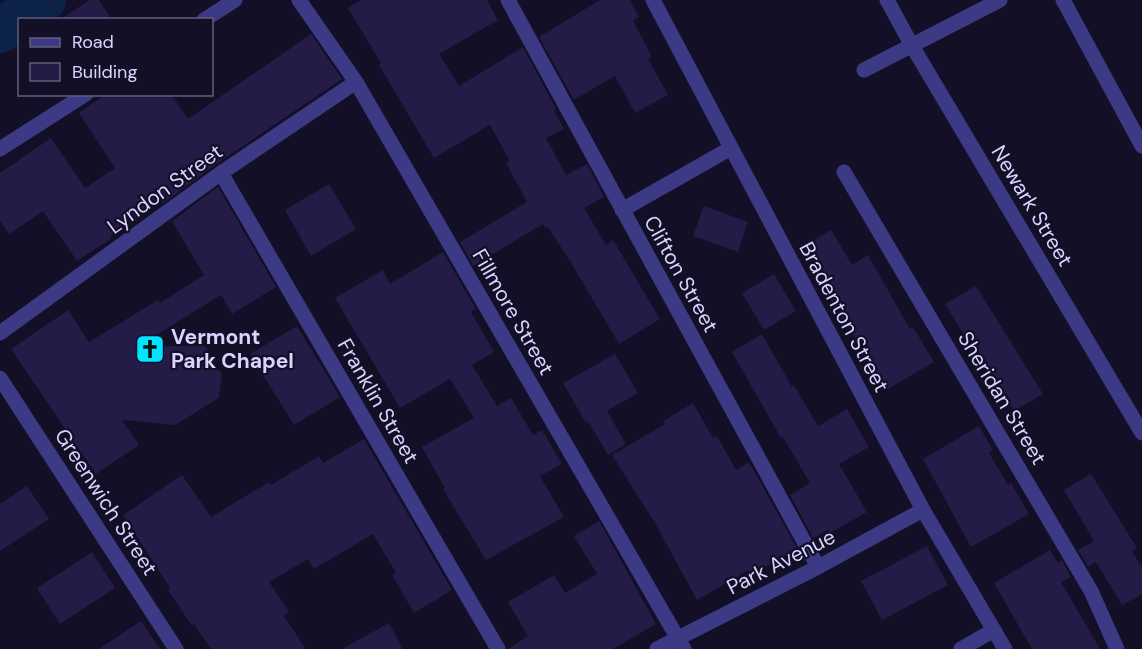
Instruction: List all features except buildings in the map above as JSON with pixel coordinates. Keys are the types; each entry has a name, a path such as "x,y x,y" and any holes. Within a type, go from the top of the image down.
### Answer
{"street":[{"path":"207,18 235,0"},
{"name":"Fillmore Street","path":"299,0 356,82 681,643"},
{"name":"Clifton Street","path":"508,0 818,567"},
{"name":"Bradenton Street","path":"653,0 923,510 1005,649"},
{"name":"Newark Street","path":"887,0 1142,433"},
{"path":"864,70 1000,0"},
{"path":"1063,0 1142,146"},
{"name":"Lyndon Street","path":"0,333 221,173 356,82"},
{"path":"0,149 83,96"},
{"path":"622,210 731,148"},
{"name":"Sheridan Street","path":"844,172 1091,591 1117,649"},
{"name":"Franklin Street","path":"221,173 498,649"},
{"name":"Greenwich Street","path":"0,378 176,649"},
{"name":"Park Avenue","path":"657,649 681,643 923,510"},
{"path":"961,649 994,630"}],"waterway":[{"path":"18,18 44,0"},
{"path":"0,31 18,18"}],"place":[{"name":"Vermont Park Chapel","path":"150,349"}]}
